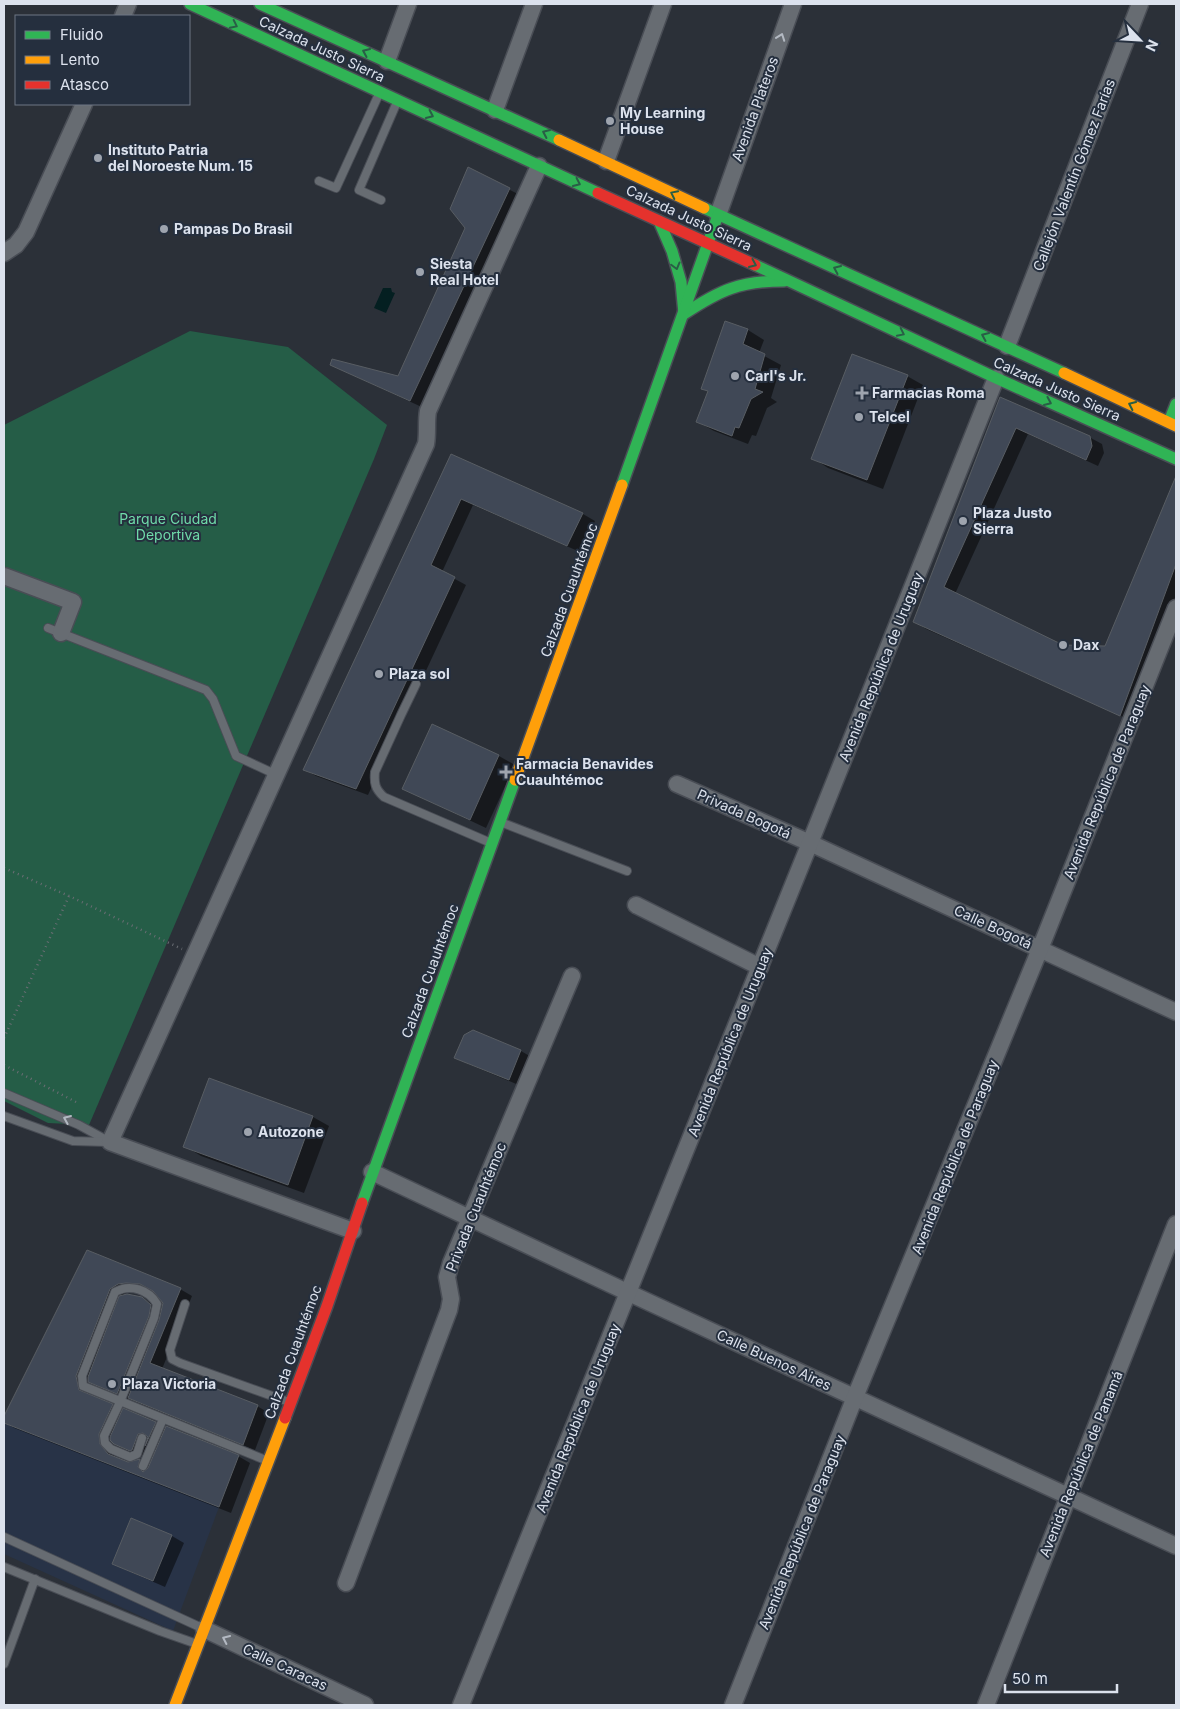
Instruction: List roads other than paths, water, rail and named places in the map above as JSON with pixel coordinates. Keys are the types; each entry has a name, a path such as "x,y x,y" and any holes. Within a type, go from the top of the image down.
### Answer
{"main road":[{"name":"Calzada Justo Sierra","path":"190,4 539,166 998,375 1176,459"},
{"name":"Calzada Justo Sierra","path":"268,6 1173,424"},
{"name":"Calzada Cuauhtémoc","path":"174,1705 291,1403 353,1231 372,1172 493,843 718,215"},
{"path":"659,221 672,251 681,282 684,314 710,296 741,284 762,280 791,281"},
{"path":"1078,393 1092,387"},
{"path":"1173,424 1176,404"}],"street":[{"path":"387,61 408,4"},
{"path":"495,110 534,4"},
{"path":"606,161 663,4"},
{"name":"Avenida Plateros","path":"718,215 793,4"},
{"name":"Callejón Valentín Gómez Farías","path":"1007,346 1140,4"},
{"path":"257,36 268,6"},
{"path":"4,253 16,245 26,232 84,105"},
{"path":"353,1231 110,1142 426,444 428,411 539,166"},
{"name":"Avenida República de Uruguay","path":"461,1705 629,1293 998,375"},
{"path":"4,576 73,602 55,631"},
{"name":"Avenida República de Paraguay","path":"733,1705 855,1397 1040,949 1176,608"},
{"name":"Privada Bogotá","path":"677,784 810,843"},
{"name":"Calle Bogotá","path":"810,843 1176,1012"},
{"path":"636,905 760,966"},
{"name":"Privada Cuauhtémoc","path":"346,1583 449,1310 451,1299 447,1277 451,1262 572,976"},
{"name":"Calle Buenos Aires","path":"372,1172 1176,1546"},
{"name":"Avenida República de Panamá","path":"986,1705 1176,1224"},
{"name":"Calle Caracas","path":"204,1629 365,1705"}],"lane":[{"path":"319,181 336,188 380,92"},
{"path":"381,200 359,190 398,100"},
{"path":"55,631 206,690 213,699 236,756 277,775"},
{"path":"416,684 375,772 374,782 378,791 384,797 493,843"},
{"path":"500,822 627,871"},
{"path":"4,1093 79,1125 110,1142"},
{"path":"4,1116 73,1141 110,1142"},
{"path":"142,1438 136,1454 130,1457 111,1449 105,1443 104,1436 120,1402 154,1318 157,1304 152,1296 131,1287 124,1287 115,1292 82,1376 83,1386 120,1402 268,1461"},
{"path":"185,1304 170,1350 172,1359 291,1403"},
{"path":"143,1466 163,1419"},
{"path":"4,1538 204,1629"},
{"path":"4,1567 160,1631 198,1644"},
{"path":"4,1664 35,1579"}],"place":[{"name":"My Learning House","path":"610,121"},
{"name":"Instituto Patria del Noroeste Num. 15","path":"98,158"},
{"name":"Pampas Do Brasil","path":"164,229"},
{"name":"Siesta Real Hotel","path":"420,272"},
{"name":"Carl's Jr.","path":"735,376"},
{"name":"Farmacias Roma","path":"862,393"},
{"name":"Telcel","path":"859,417"},
{"name":"Plaza Justo Sierra","path":"963,521"},
{"name":"Dax","path":"1063,645"},
{"name":"Plaza sol","path":"379,674"},
{"name":"Farmacia Benavides Cuauhtémoc","path":"506,772"},
{"name":"Autozone","path":"248,1132"},
{"name":"Plaza Victoria","path":"112,1384"}],"park label":[{"name":"Parque Ciudad Deportiva","path":"168,528"}]}
